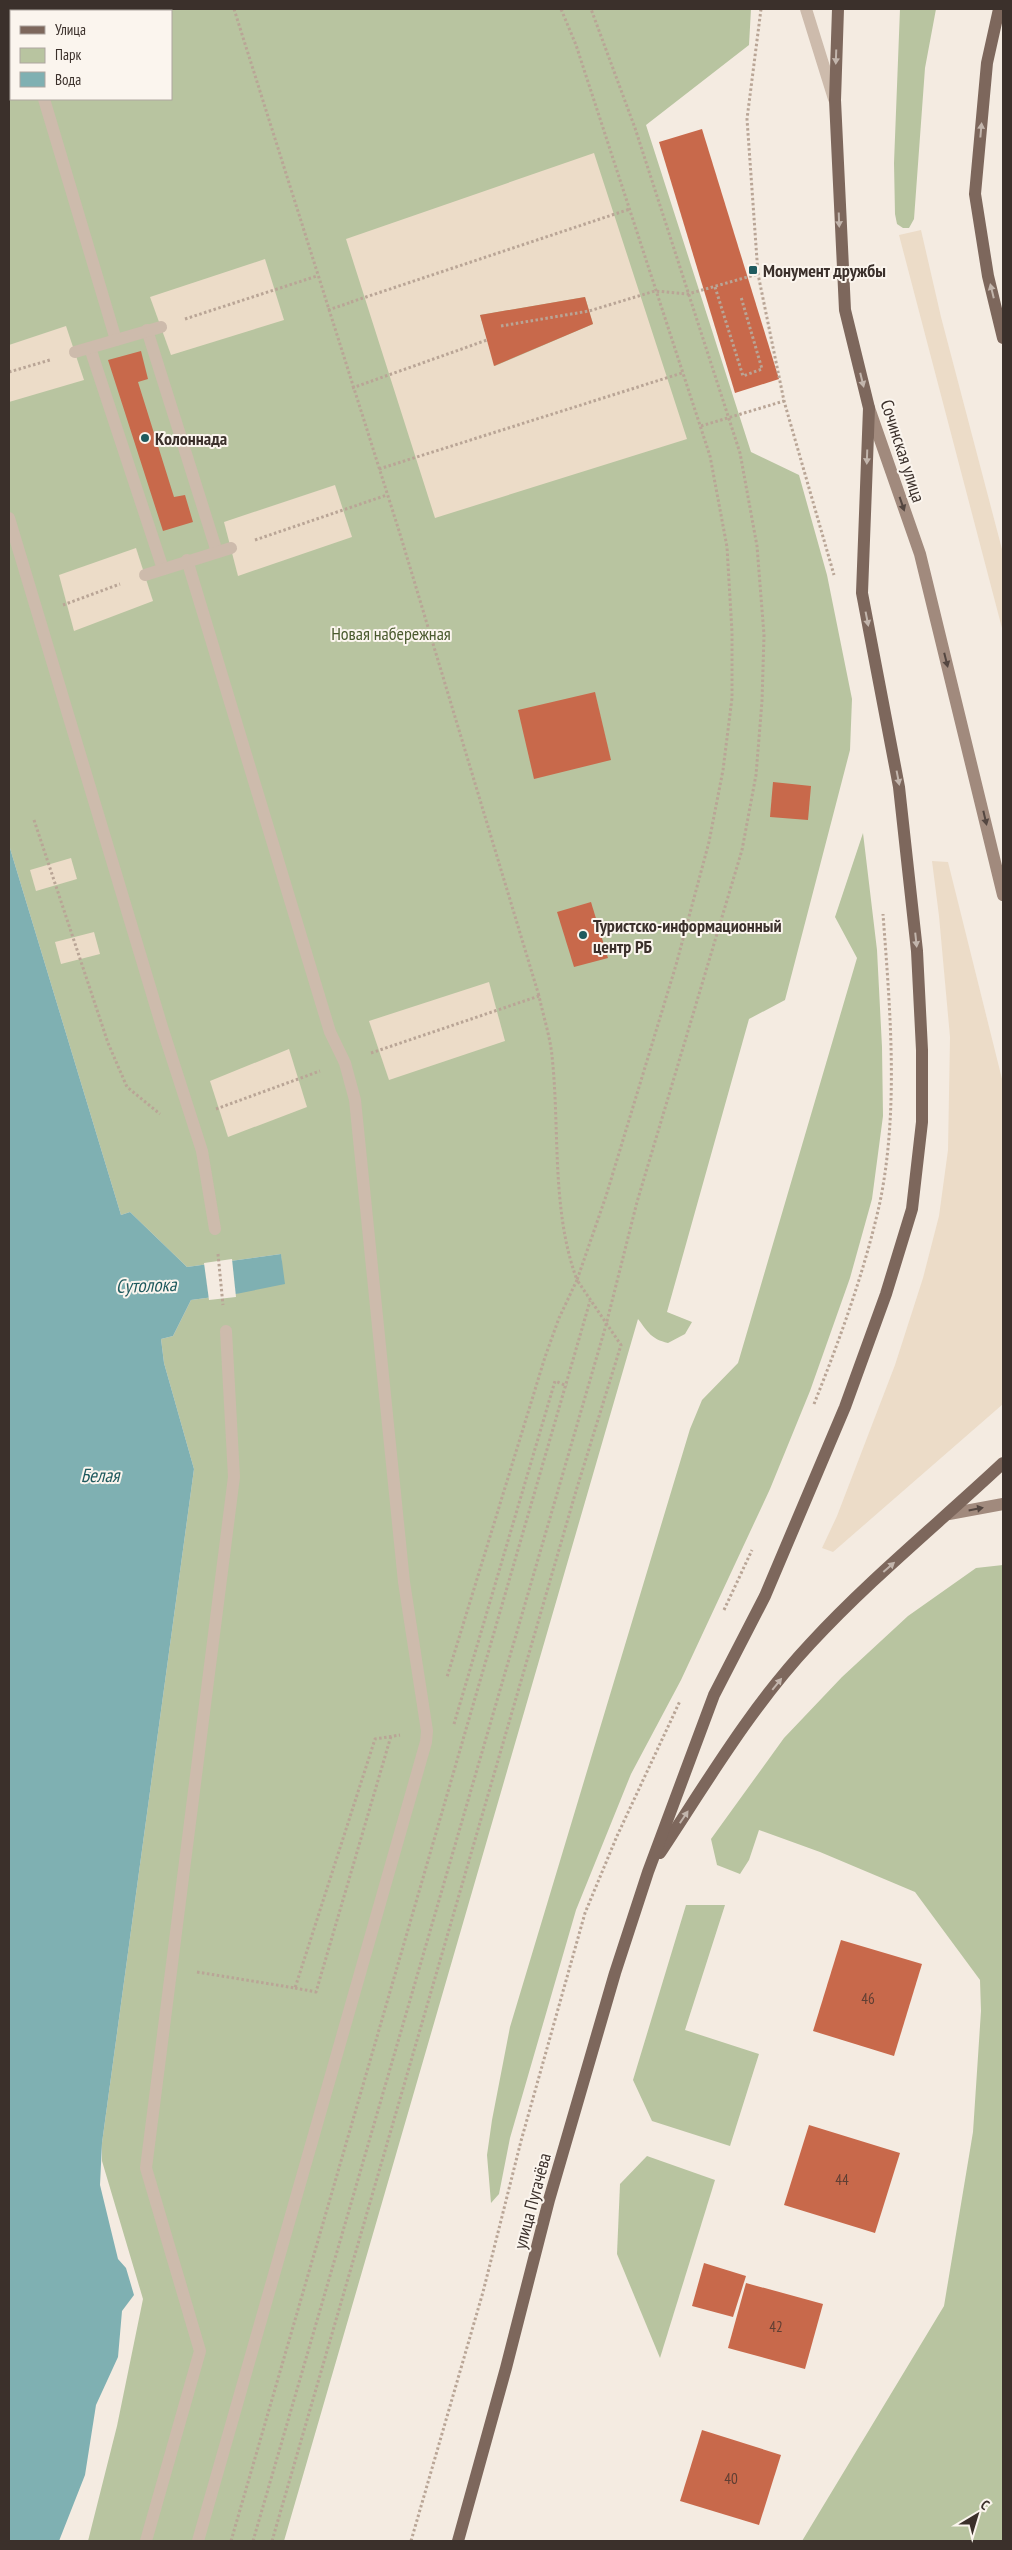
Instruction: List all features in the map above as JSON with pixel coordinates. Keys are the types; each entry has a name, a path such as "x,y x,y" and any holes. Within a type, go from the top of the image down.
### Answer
{"main road":[{"name":"Сочинская улица","path":"838,9 835,100 845,310 869,408 920,554 1003,895"},
{"path":"999,9 987,62 975,194 988,276 1003,338"},
{"path":"648,1872 714,1695 765,1596 845,1406 886,1294 912,1209 922,1122 922,1040 917,951 899,787 862,593 869,408"},
{"path":"648,1872 752,1716 809,1645 875,1579 949,1514 1003,1463"},
{"path":"949,1514 1003,1504"},
{"name":"улица Пугачёва","path":"458,2541 506,2368 549,2200 615,1973 648,1872"}],"street":[{"path":"806,9 835,100"},
{"path":"44,100 116,340"},
{"path":"75,352 161,327"},
{"path":"147,330 217,552"},
{"path":"90,348 163,569"},
{"path":"9,518 202,1151 215,1229"},
{"path":"145,575 187,560 230,548"},
{"path":"187,560 330,1032 345,1063 354,1100 404,1582 427,1731 421,1761 198,2541"},
{"path":"146,2541 200,2351 146,2168 234,1477 226,1331"}],"path":[{"path":"234,9 352,388 380,469 539,996 552,1054 561,1199 568,1255 577,1280 621,1345 576,1491 272,2541"},
{"path":"453,1660 545,1357 559,1318 577,1280 606,1196 676,965 709,842 723,770 732,698 732,632 727,547 710,456 576,46 561,9"},
{"path":"254,2541 606,1325 637,1202 742,850 756,775 762,701 764,635 757,546 740,453 635,128 591,9"},
{"path":"761,9 747,119 758,274 784,400 834,576"},
{"path":"352,302 630,209"},
{"path":"501,326 589,311 655,291 688,294 758,274"},
{"path":"161,327 317,276"},
{"path":"715,287 743,376 762,369 740,297"},
{"path":"328,310 364,298"},
{"path":"352,388 487,340"},
{"path":"9,372 75,352"},
{"path":"380,469 682,373"},
{"path":"701,426 784,400"},
{"path":"230,548 387,495"},
{"path":"66,604 145,575"},
{"path":"34,820 108,1043 127,1087 165,1118 191,1119 298,1077"},
{"path":"811,1412 858,1281 880,1201 890,1117 891,1046 883,911"},
{"path":"379,1050 539,996"},
{"path":"215,1229 226,1331"},
{"path":"231,2541 567,1386 590,1300"},
{"path":"427,1731 452,1729 555,1381 567,1386"},
{"path":"723,1612 755,1543"},
{"path":"411,2541 483,2292 521,2140 585,1913 616,1836 685,1692"},
{"path":"171,1968 316,1992 391,1736"},
{"path":"295,1988 375,1739"}],"green space":[{"name":"Новая набережная","path":"9,9 751,9 749,45 646,125 751,452 799,475 827,575 852,699 850,750 785,1000 749,1019 667,1312 692,1322 685,1334 668,1343 654,1337 638,1319 284,2541 88,2541 117,2426 143,2299 102,2161 102,2143 194,1469 164,1363 161,1339 173,1336 191,1300 236,1294 282,1269 281,1254 187,1267 130,1212 121,1215 9,845"},
{"path":"900,9 936,9 925,68 914,219 909,228 903,228 897,224 895,214 894,163"},
{"path":"863,833 877,950 882,1047 883,1116 872,1199 850,1278 810,1391 770,1489 681,1680 631,1774 576,1910 510,2138 499,2194 491,2203 487,2155 510,2027 690,1429 702,1400 738,1363 857,958 835,917"},
{"path":"1003,1565 1003,2541 802,2541 944,2306 973,2132 981,2011 980,1980 915,1892 820,1852 759,1830 749,1860 740,1874 717,1865 711,1839 784,1738 842,1677 908,1616 976,1568"},
{"path":"686,1905 725,1905 685,2030 759,2054 730,2146 652,2121 633,2080"},
{"path":"647,2156 715,2180 660,2358 617,2254 620,2184"}],"shaded area":[{"path":"594,153 687,439 435,518 346,239","holes":["585,297 593,324 495,366 480,315"]},
{"path":"921,230 941,317 1003,553 1003,632 899,235"},
{"path":"265,259 284,320 171,355 150,297"},
{"path":"66,326 84,380 9,402 9,345"},
{"path":"335,485 352,537 238,576 224,522"},
{"path":"136,548 153,601 74,631 59,575"},
{"path":"71,858 77,879 36,891 30,870"},
{"path":"932,861 948,862 1003,1083 1003,1404 833,1552 822,1548 837,1516 895,1365 923,1278 939,1216 948,1150 950,1037"},
{"path":"94,932 100,954 61,964 55,942"},
{"path":"489,982 505,1041 389,1080 369,1021"},
{"path":"289,1049 307,1107 228,1137 210,1081"}],"water":[{"name":"Белая","path":"9,845 121,1215 130,1212 187,1267 281,1254 285,1284 236,1294 191,1300 173,1336 161,1339 164,1363 194,1469 102,2143 100,2185 118,2259 126,2268 134,2295 122,2311 118,2357 96,2405 85,2475 59,2541 9,2541"}],"pier":[{"path":"232,1259 236,1297 209,1300 204,1263"}],"building":[{"path":"702,129 779,379 735,393 659,142"},
{"path":"585,297 593,324 494,366 480,315"},
{"name":"Колоннада","path":"141,351 148,379 138,382 174,497 185,495 193,522 163,531 108,360"},
{"path":"595,692 611,760 534,779 518,710"},
{"path":"773,782 811,786 808,820 770,817"},
{"name":"Туристско-информационный центр РБ","path":"591,902 608,958 574,967 557,912"},
{"path":"841,1940 922,1964 894,2056 813,2031"},
{"path":"809,2125 900,2153 875,2233 784,2205"},
{"path":"704,2263 746,2276 733,2317 692,2306"},
{"path":"746,2283 823,2304 805,2369 728,2348"},
{"path":"702,2430 781,2455 759,2525 680,2501"}],"place":[{"name":"Монумент дружбы","path":"753,270"},
{"name":"Колоннада","path":"145,438"},
{"name":"Туристско-информационный центр РБ","path":"583,935"}],"water label":[{"name":"Сутолока","path":"146,1285"}]}
